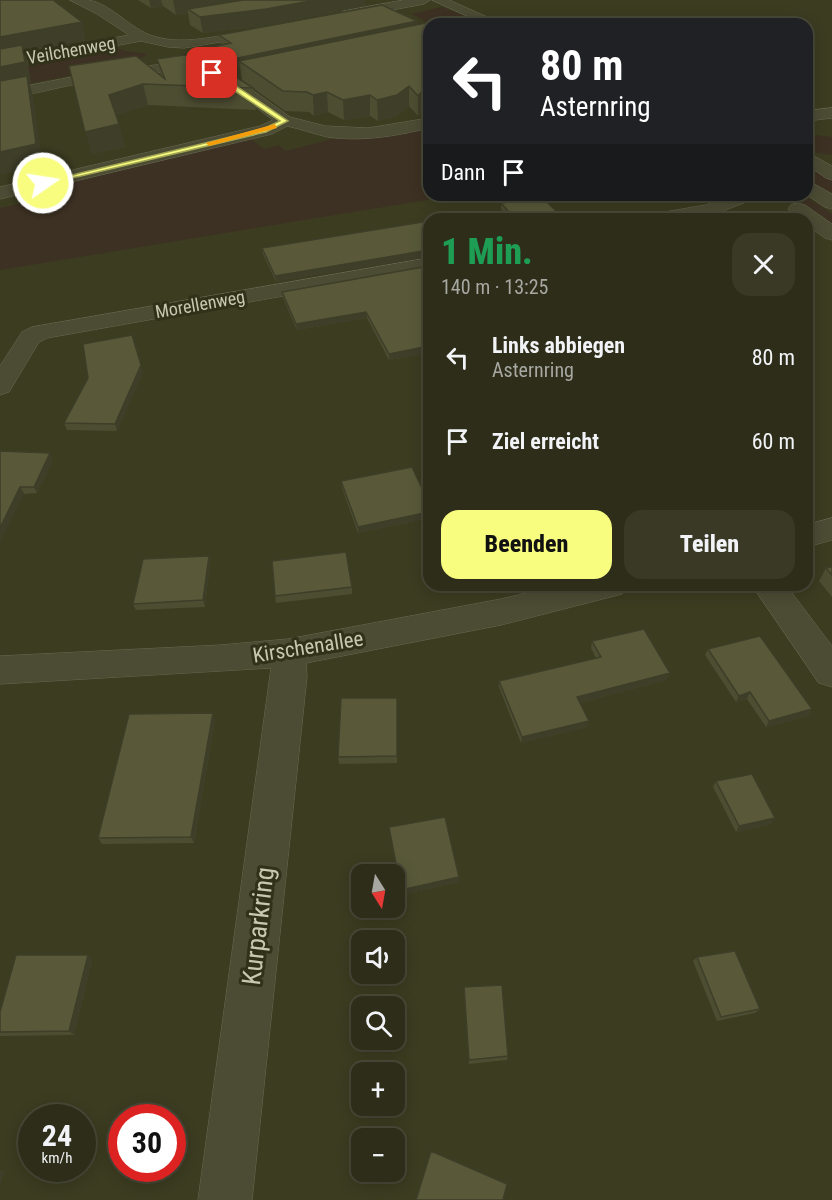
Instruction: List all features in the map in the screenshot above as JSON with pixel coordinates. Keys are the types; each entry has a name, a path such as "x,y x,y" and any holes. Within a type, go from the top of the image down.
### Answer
{"street":[{"path":"76,0 98,7 142,37 169,42 201,42 280,27"},
{"path":"334,17 424,0"},
{"path":"438,0 482,18"},
{"path":"373,10 397,20"},
{"path":"129,29 152,25"},
{"name":"Veilchenweg","path":"0,63 142,37"},
{"path":"144,69 143,66 169,42"},
{"path":"0,96 144,69 190,70 212,73 285,121 332,132 364,134 423,124"},
{"path":"221,78 243,73"},
{"path":"813,115 832,113"},
{"path":"0,193 266,130 285,121"},
{"path":"813,161 832,174"},
{"path":"813,190 832,204"},
{"path":"691,213 710,210 732,201"},
{"path":"803,213 798,209 832,204"},
{"path":"813,220 832,234"},
{"name":"Morellenweg","path":"0,387 30,337 40,332 423,265"},
{"path":"813,535 832,530"},
{"name":"Kirschenallee","path":"0,670 221,659 288,653 501,612 587,591"},
{"path":"772,591 832,673"},
{"name":"Kurparkring","path":"225,1200 289,676 288,653"}],"shaded area":[{"path":"442,7 469,18 423,18 423,20 411,14"},
{"path":"112,46 125,51 147,54 126,70 84,73 0,89 0,71 66,59 62,55"},
{"path":"423,130 423,201 0,270 0,208 61,194 52,182 247,136 264,149 279,145 286,151 336,138 405,134"},
{"path":"813,135 832,137 832,155 813,152"},
{"path":"813,166 832,178 832,197 813,184"},
{"path":"797,201 813,201 832,214 832,227"}],"building":[{"path":"0,0 53,0 82,22 0,37"},
{"path":"243,0 316,0 200,17 188,9"},
{"path":"382,5 417,21 223,61 214,58 231,55 216,46 231,43 219,35"},
{"path":"423,23 423,90 418,96 409,86 397,95 377,100 370,95 343,100 327,92 313,95 307,92 283,91 239,61"},
{"path":"22,45 25,62 0,67 0,49"},
{"path":"184,55 213,62 253,88 143,84 109,95 119,124 85,132 69,66 136,56 165,79 157,59"},
{"path":"27,76 36,144 0,152 0,81"},
{"path":"546,201 558,213 510,213 501,203"},
{"path":"423,222 423,251 275,276 262,248"},
{"path":"423,267 423,347 389,354 366,312 296,324 282,292"},
{"path":"132,335 141,365 115,424 64,423 88,378 83,344"},
{"path":"0,451 50,453 34,487 20,487 0,528"},
{"path":"412,467 423,490 423,513 358,527 341,481"},
{"path":"346,552 352,587 275,596 272,561"},
{"path":"209,556 203,600 133,604 143,559"},
{"path":"832,567 832,575 826,568"},
{"path":"644,629 670,673 577,697 589,721 522,737 499,681 601,657 592,641"},
{"path":"760,636 812,709 769,721 750,692 739,696 708,649"},
{"path":"341,698 397,698 397,756 338,757"},
{"path":"213,713 191,837 98,838 129,714"},
{"path":"752,774 775,818 739,826 716,781"},
{"path":"445,817 459,877 405,889 405,864 396,864 389,827"},
{"path":"735,951 760,1009 721,1017 697,957"},
{"path":"16,955 88,955 69,1031 0,1032 0,1012"},
{"path":"502,985 508,1056 469,1060 464,987"},
{"path":"431,1151 507,1184 503,1200 416,1200"}],"slow traffic":[{"path":"209,143 275,126"}],"route":[{"path":"43,183 266,130 285,121 212,73"}]}
